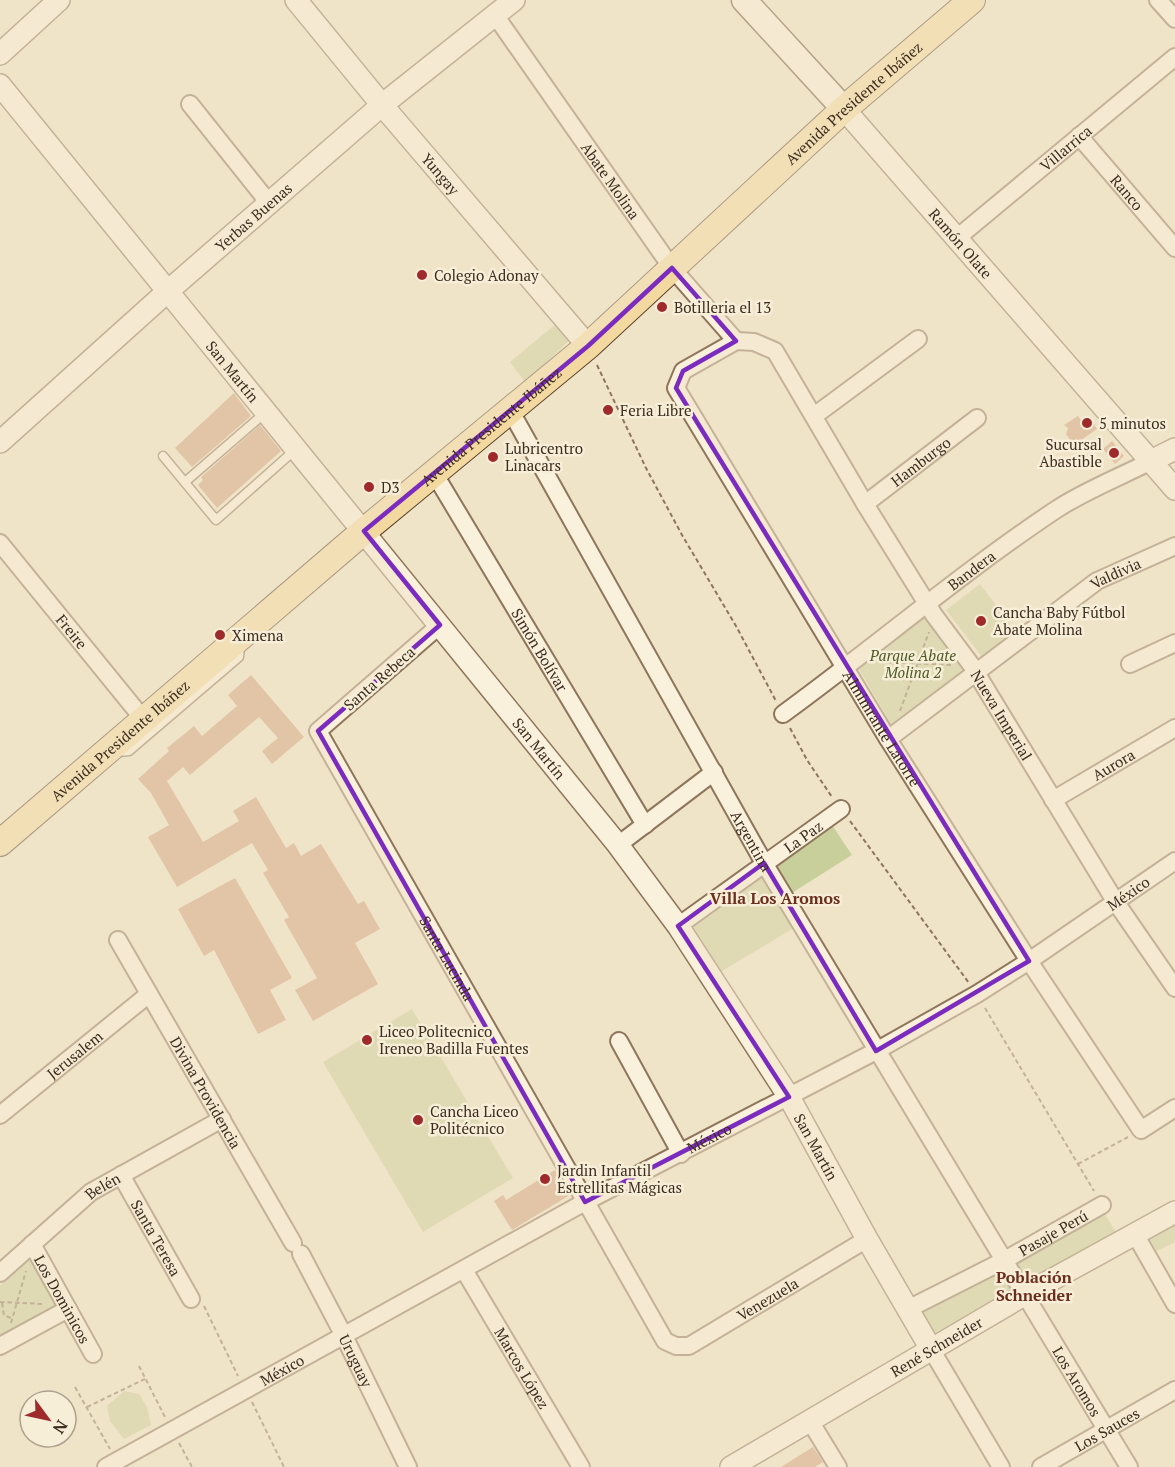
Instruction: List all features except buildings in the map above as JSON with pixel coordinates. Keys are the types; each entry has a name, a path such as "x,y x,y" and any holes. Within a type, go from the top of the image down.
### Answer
{"main road":[{"name":"Ramón Olate","path":"744,0 844,109"},
{"name":"Avenida Presidente Ibáñez","path":"0,843 364,531 588,346 844,109 964,2"}],"street":[{"path":"0,54 59,0"},
{"name":"Yungay","path":"297,0 382,105 588,346"},
{"name":"Yerbas Buenas","path":"0,442 168,291 382,105 514,0"},
{"path":"1158,0 1175,19"},
{"name":"Abate Molina","path":"495,15 672,268 736,341"},
{"name":"Villarrica","path":"957,238 1175,57"},
{"name":"San Martín","path":"0,85 618,845 678,926 789,1097 867,1239 1001,1467"},
{"path":"190,104 269,203"},
{"name":"Ramón Olate","path":"844,109 1175,489"},
{"name":"Ranco","path":"1079,136 1175,248"},
{"path":"814,416 918,339"},
{"name":"Nueva Imperial","path":"736,341 754,342 775,351 865,504 927,603 976,673 1115,902 1174,986"},
{"name":"Almimrante Latorre","path":"736,341 683,370 676,388 888,739 1029,961 1141,1130"},
{"name":"Argentina","path":"510,410 764,863 1024,1295"},
{"name":"Hamburgo","path":"865,504 977,418"},
{"name":"Bandera","path":"783,714 845,669 927,603 1059,508 1175,449"},
{"name":"Simón Bolívar","path":"434,473 645,825"},
{"name":"Freire","path":"0,543 144,720"},
{"name":"Valdivia","path":"888,739 1097,581 1175,546"},
{"name":"Santa Rebeca","path":"318,730 440,625"},
{"path":"1130,664 1175,643"},
{"name":"Aurora","path":"1053,800 1175,728"},
{"name":"Santa Lucinda","path":"318,730 666,1341"},
{"path":"618,845 714,772"},
{"name":"La Paz","path":"678,926 841,809"},
{"name":"México","path":"111,1464 585,1202 876,1051 977,994 1175,861"},
{"name":"Divina Providencia","path":"118,940 297,1249"},
{"name":"Jerusalem","path":"0,1115 149,994"},
{"path":"619,1041 681,1154"},
{"path":"1141,1130 1175,1108"},
{"name":"Belén","path":"0,1273 91,1192 222,1119"},
{"name":"Santa Teresa","path":"121,1175 191,1299"},
{"name":"Pasaje Perú","path":"908,1309 1003,1261 1102,1205"},
{"name":"René Schneider","path":"739,1465 1024,1295 1175,1212"},
{"path":"1135,1234 1175,1304"},
{"name":"Venezuela","path":"666,1341 676,1346 689,1346 867,1239"},
{"name":"Los Dominicos","path":"32,1244 93,1354"},
{"name":"Uruguay","path":"297,1249 344,1336 408,1467"},
{"name":"Marcos López","path":"464,1270 575,1465"},
{"name":"Los Aromos","path":"1024,1295 1108,1429 1129,1467"},
{"path":"5,1343 68,1309"},
{"name":"Los Sauces","path":"1041,1467 1175,1390"},
{"path":"810,1421 838,1467"}],"lane":[{"path":"185,482 267,412"},
{"path":"163,456 216,520 297,449"},
{"path":"105,753 129,750 239,657 242,636"}],"path":[{"path":"588,346 682,535 736,626 807,760 977,994 1102,1205"},
{"path":"897,720 931,626"},
{"path":"871,662 956,666"},
{"path":"1078,1164 1141,1130"},
{"path":"5,1343 32,1244"},
{"path":"12,1318 4,1315 1,1303 58,1305 68,1309"},
{"path":"87,1407 145,1379"},
{"path":"75,1387 87,1407 111,1464"}],"highlighted area":[{"path":"672,268 736,341 683,371 676,388 1029,961 876,1051 764,863 678,926 789,1097 585,1202 318,731 440,625 364,531 588,346"}],"green space":[{"path":"557,323 571,339 525,382 510,362"},
{"name":"Cancha Baby Fútbol Abate Molina","path":"980,584 1016,632 983,658 946,610"},
{"name":"Parque Abate Molina 2","path":"928,607 967,668 891,724 856,664"},
{"path":"832,825 852,855 779,901 794,928 719,973 685,925"},
{"name":"Cancha Liceo Politécnico","path":"412,1009 513,1178 423,1232 323,1062"},
{"path":"1104,1213 1118,1235 936,1339 918,1309"},
{"path":"1175,1223 1175,1242 1157,1251 1148,1236"},
{"path":"30,1257 59,1305 0,1339 0,1286"},
{"path":"124,1391 139,1394 147,1407 151,1425 124,1439 110,1421 107,1406"}],"place":[{"name":"Colegio Adonay","path":"422,275"},
{"name":"Botilleria el 13","path":"662,307"},
{"name":"Feria Libre","path":"608,410"},
{"name":"5 minutos","path":"1087,423"},
{"name":"Sucursal Abastible","path":"1114,453"},
{"name":"Lubricentro Linacars","path":"493,457"},
{"name":"D3","path":"369,487"},
{"name":"Cancha Baby Fútbol Abate Molina","path":"981,621"},
{"name":"Ximena","path":"220,635"},
{"name":"Liceo Politecnico Ireneo Badilla Fuentes","path":"367,1040"},
{"name":"Cancha Liceo Politécnico","path":"418,1120"},
{"name":"Jardin Infantil Estrellitas Mágicas","path":"545,1179"}],"district":[{"name":"Villa Los Aromos","path":"775,898"},
{"name":"Población Schneider","path":"1034,1286"}]}
